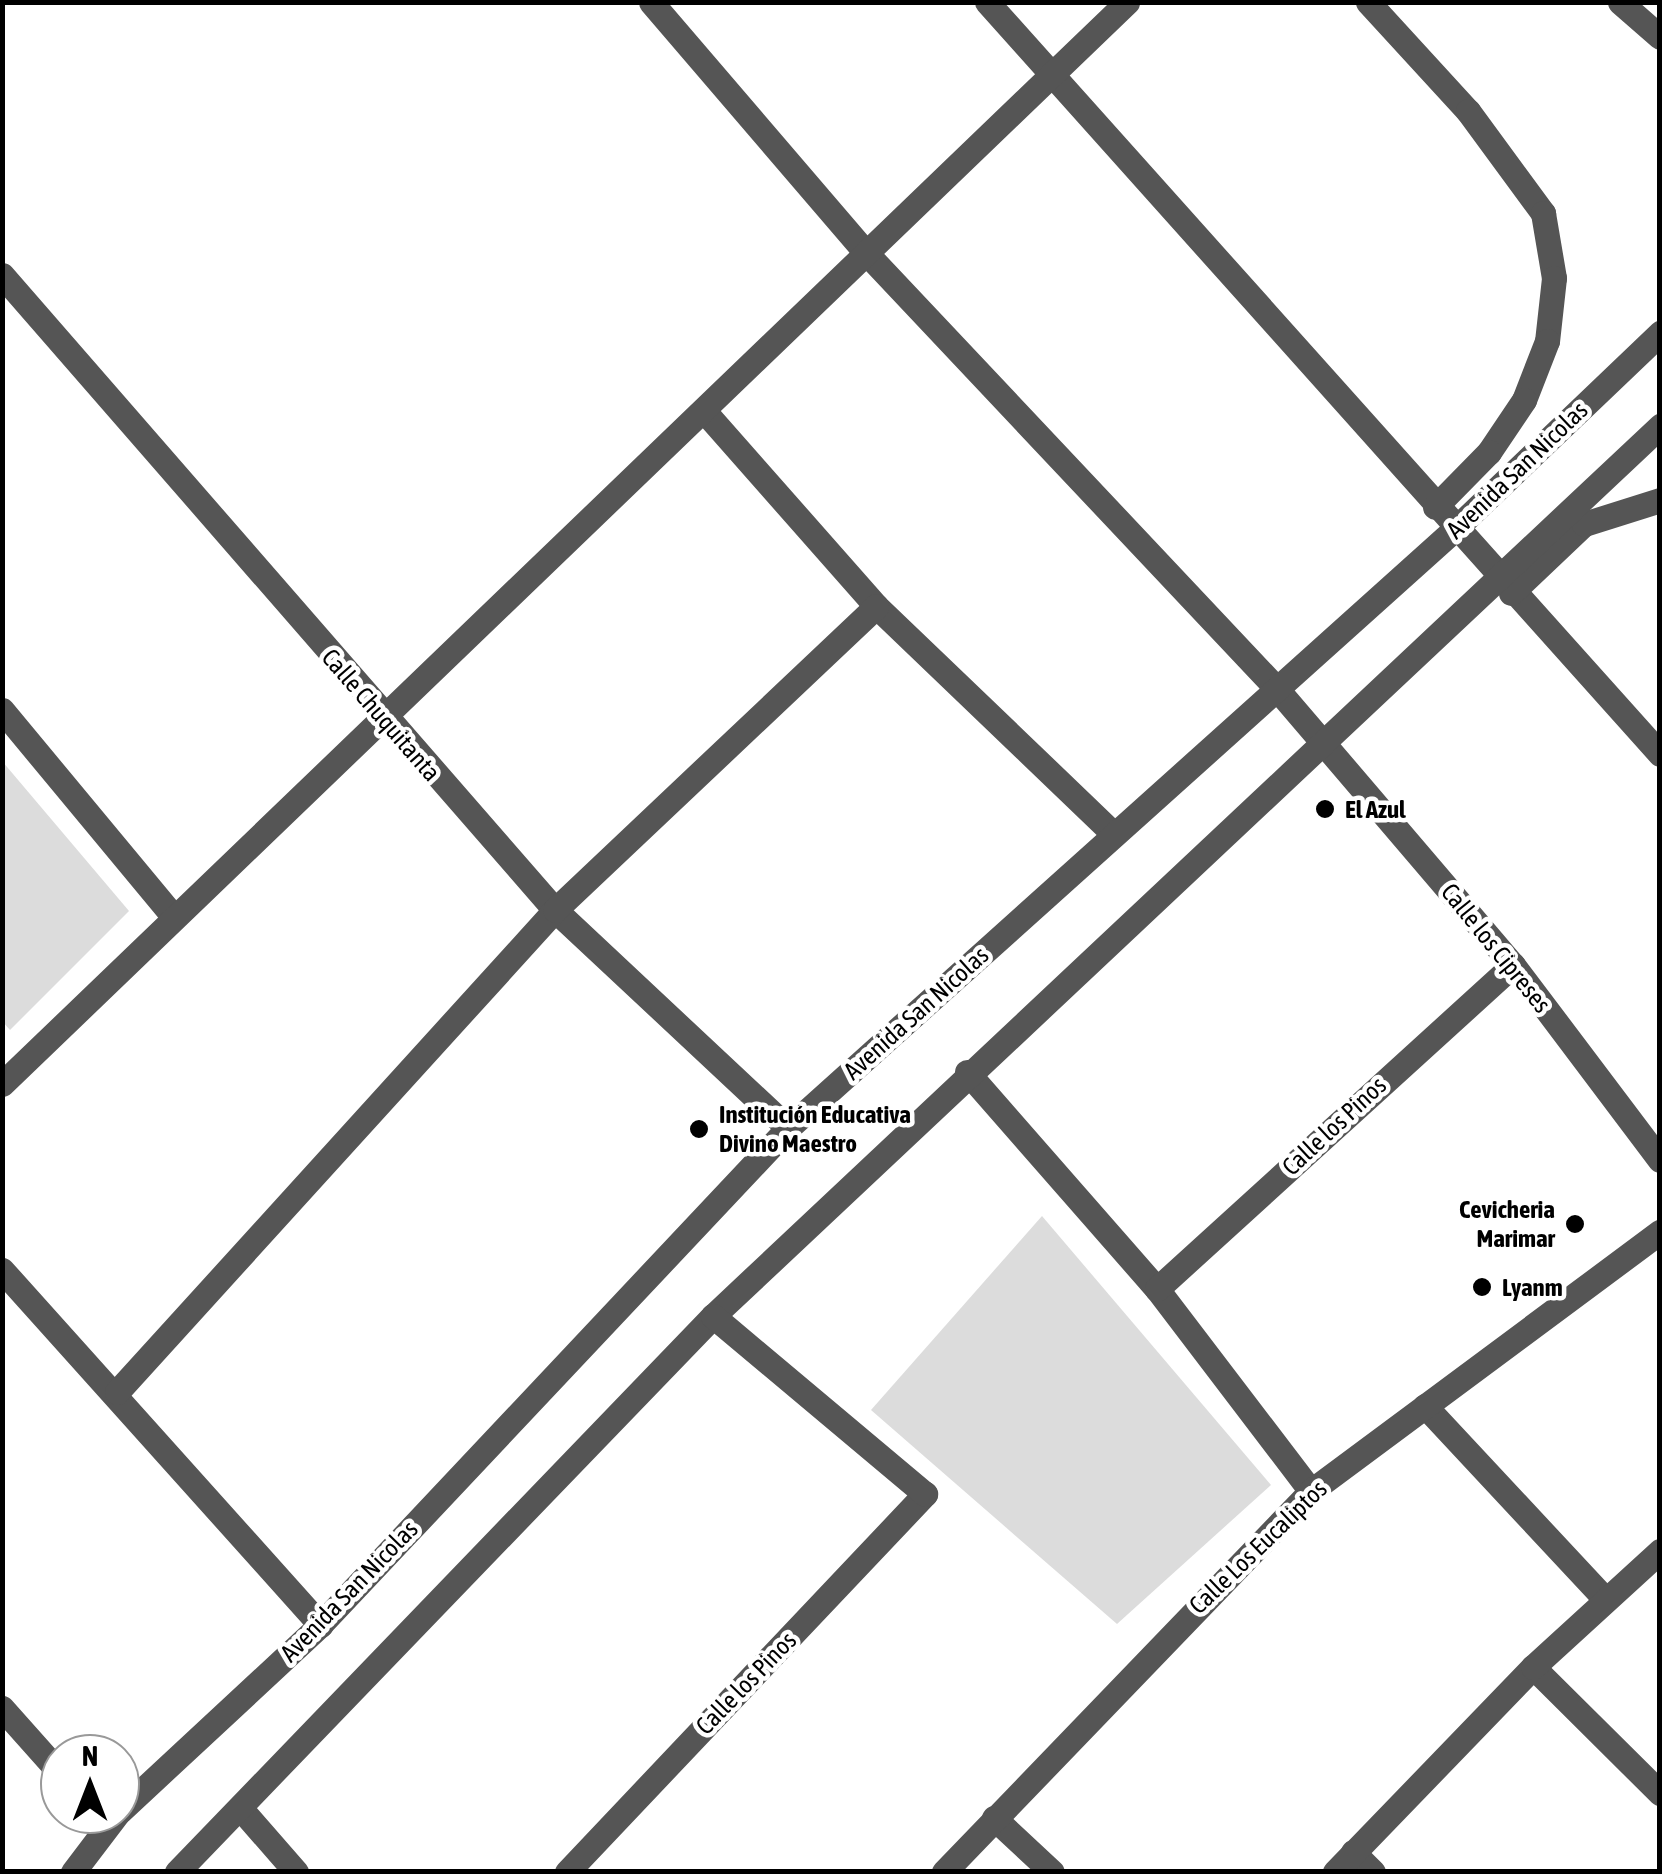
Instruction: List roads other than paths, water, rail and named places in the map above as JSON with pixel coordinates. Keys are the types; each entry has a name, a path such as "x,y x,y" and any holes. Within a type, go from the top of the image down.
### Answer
{"street":[{"name":"Calle los Cipreses","path":"651,2 869,256 1277,689 1513,966 1660,1160"},
{"path":"986,2 1054,74 1505,586 1660,754"},
{"path":"2,1084 869,256 1127,2"},
{"path":"1368,2 1468,111 1543,213 1554,278 1547,341 1524,400 1489,452 1436,508"},
{"path":"1620,2 1660,37"},
{"name":"Calle Chuquitanta","path":"2,274 11,301 555,910 788,1128"},
{"name":"Avenida San Nicolas","path":"140,1789 320,1625 788,1128 1455,530 1660,333"},
{"path":"705,412 876,606 1114,834"},
{"path":"1505,586 1660,426"},
{"path":"177,1872 712,1316 968,1072 1323,744 1505,586 1584,524 1660,500"},
{"path":"118,1392 555,910 876,606"},
{"path":"2,710 174,917"},
{"name":"Calle los Pinos","path":"1157,1288 1513,966"},
{"path":"968,1072 1157,1288 1311,1490"},
{"name":"Calle Los Eucaliptos","path":"944,1872 1311,1490 1660,1232"},
{"path":"2,1270 118,1392 320,1625"},
{"name":"Calle los Pinos","path":"567,1872 925,1494 712,1316"},
{"path":"1425,1406 1606,1600"},
{"path":"1335,1872 1533,1667 1660,1552"},
{"path":"1533,1667 1660,1793"},
{"path":"2,1708 40,1751"},
{"path":"240,1809 296,1872"},
{"path":"994,1818 1052,1872"},
{"name":"Avenida San Nicolas","path":"72,1872 98,1834"},
{"path":"1354,1852 1374,1872"}],"place":[{"name":"El Azul","path":"1325,809"},
{"name":"Institución Educativa Divino Maestro","path":"699,1129"},
{"name":"Cevicheria Marimar","path":"1575,1224"},
{"name":"Lyanm","path":"1482,1287"}]}
